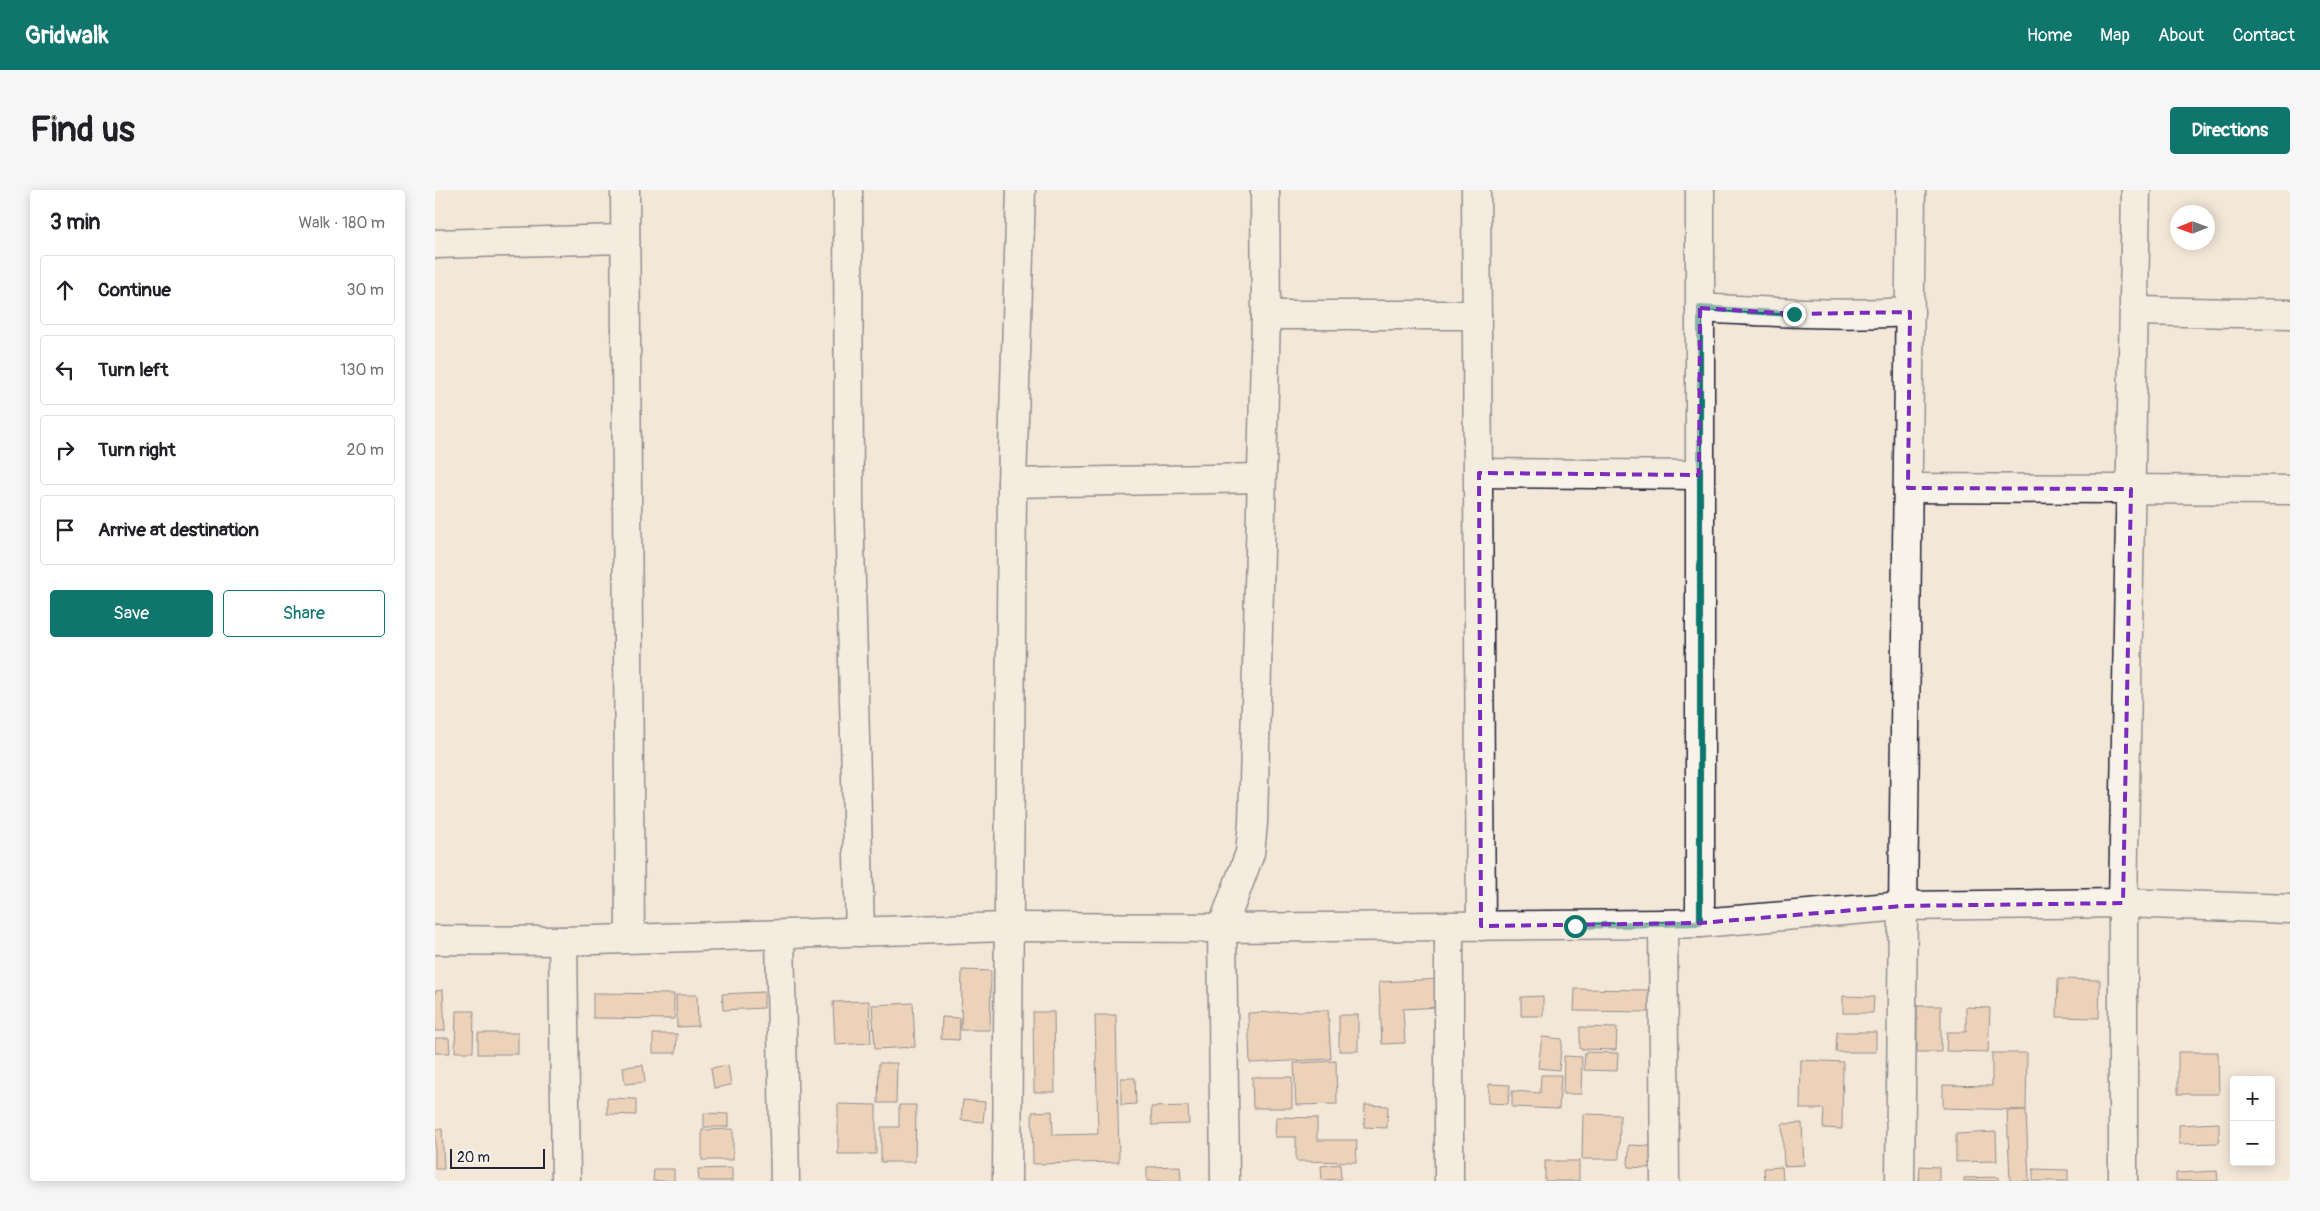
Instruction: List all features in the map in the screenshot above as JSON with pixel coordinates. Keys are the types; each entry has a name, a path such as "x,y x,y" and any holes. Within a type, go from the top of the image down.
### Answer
{"street":[{"path":"625,190 623,239 630,938"},
{"path":"848,190 849,505 860,932"},
{"path":"1007,1181 1007,927 1012,483 1021,190"},
{"path":"1225,1181 1222,928 1250,853 1253,823 1265,315 1265,190"},
{"path":"1476,190 1481,926"},
{"path":"1700,190 1700,923"},
{"path":"1900,1181 1911,190"},
{"path":"2123,1181 2123,902 2136,190"},
{"path":"435,244 623,239"},
{"path":"1700,308 1794,314 1859,315 1910,312"},
{"path":"2135,311 2290,314"},
{"path":"1265,315 1477,315"},
{"path":"1479,474 1699,475"},
{"path":"1012,483 1261,478"},
{"path":"1908,488 2290,490"},
{"path":"435,940 563,941 1007,927 1449,927 1663,924 1700,923 1902,906 2123,902 2290,909"},
{"path":"1663,924 1665,1181"},
{"path":"1449,927 1449,1181"},
{"path":"780,935 785,1181"},
{"path":"563,941 566,1181"}],"highlighted area":[{"path":"1700,308 1794,314 1910,312 1908,488 2131,489 2123,903 1902,906 1700,923 1481,926 1479,473 1699,475"}],"building":[{"path":"962,970 991,971 990,1030 961,1030"},
{"path":"1440,979 1441,1007 1403,1009 1405,1043 1382,1044 1379,982"},
{"path":"2058,979 2100,980 2099,1018 2057,1017"},
{"path":"1575,989 1650,990 1650,1012 1574,1011"},
{"path":"443,990 445,1031 435,1031 435,991"},
{"path":"764,992 764,1008 723,1010 722,994"},
{"path":"593,993 674,994 674,1019 593,1018"},
{"path":"676,995 697,995 698,1026 677,1027"},
{"path":"1543,996 1543,1016 1521,1016 1521,997"},
{"path":"1843,996 1874,997 1873,1013 1843,1013"},
{"path":"869,1001 871,1043 835,1045 833,1002"},
{"path":"913,1003 915,1047 875,1049 872,1005"},
{"path":"1917,1006 1941,1006 1941,1052 1917,1052"},
{"path":"1966,1007 1990,1008 1988,1052 1946,1051 1947,1032 1966,1032"},
{"path":"1328,1010 1331,1059 1250,1063 1248,1013"},
{"path":"456,1011 474,1011 473,1052 455,1052"},
{"path":"1033,1012 1054,1012 1055,1092 1034,1092"},
{"path":"1095,1015 1116,1015 1119,1162 1033,1164 1032,1112 1052,1111 1053,1135 1098,1134"},
{"path":"1339,1015 1358,1015 1358,1051 1339,1051"},
{"path":"942,1017 960,1018 959,1040 941,1039"},
{"path":"1580,1027 1617,1028 1616,1050 1580,1049"},
{"path":"1837,1032 1876,1032 1876,1052 1836,1052"},
{"path":"478,1033 518,1033 518,1054 478,1054"},
{"path":"653,1034 677,1034 676,1053 653,1053"},
{"path":"1542,1037 1562,1039 1559,1070 1538,1068"},
{"path":"435,1038 449,1038 450,1053 435,1053"},
{"path":"1585,1052 1618,1053 1617,1071 1584,1070"},
{"path":"2178,1052 2218,1052 2219,1094 2178,1094"},
{"path":"1992,1053 2027,1053 2026,1110 1943,1108 1943,1085 1992,1086"},
{"path":"1564,1056 1582,1057 1581,1094 1563,1094"},
{"path":"1801,1060 1843,1062 1842,1129 1823,1128 1824,1109 1800,1109"},
{"path":"1336,1061 1337,1104 1296,1105 1294,1063"},
{"path":"879,1063 897,1063 896,1103 878,1103"},
{"path":"643,1065 645,1082 625,1084 623,1067"},
{"path":"728,1065 731,1085 714,1088 711,1068"},
{"path":"1541,1075 1561,1075 1559,1109 1512,1107 1512,1091 1540,1093"},
{"path":"1252,1077 1292,1077 1292,1108 1253,1108"},
{"path":"1121,1078 1135,1078 1136,1104 1121,1105"},
{"path":"1489,1084 1510,1085 1508,1104 1488,1103"},
{"path":"607,1098 636,1099 636,1115 607,1114"},
{"path":"963,1100 985,1102 983,1122 961,1120"},
{"path":"838,1104 876,1105 876,1154 838,1154"},
{"path":"899,1105 916,1105 915,1162 881,1162 881,1127 899,1127"},
{"path":"1365,1105 1388,1106 1387,1128 1364,1127"},
{"path":"1188,1106 1189,1124 1152,1125 1151,1107"},
{"path":"2026,1110 2029,1181 2010,1181 2007,1111"},
{"path":"704,1113 728,1114 728,1127 704,1127"},
{"path":"1583,1114 1620,1115 1619,1159 1582,1159"},
{"path":"1276,1117 1317,1118 1317,1140 1357,1140 1356,1162 1296,1161 1296,1137 1275,1137"},
{"path":"1802,1123 1804,1165 1784,1166 1782,1124"},
{"path":"2219,1123 2219,1143 2179,1144 2179,1125"},
{"path":"435,1129 442,1129 444,1169 435,1169"},
{"path":"733,1129 733,1160 702,1160 702,1130"},
{"path":"1996,1132 1997,1161 1956,1162 1956,1134"},
{"path":"1629,1145 1651,1146 1650,1168 1628,1167"},
{"path":"1545,1161 1579,1161 1579,1181 1545,1181"},
{"path":"1340,1164 1341,1179 1322,1180 1321,1166"},
{"path":"1180,1166 1181,1181 1147,1181 1147,1167"},
{"path":"1920,1166 1939,1167 1939,1181 1919,1181"},
{"path":"1782,1167 1783,1181 1765,1181 1764,1168"},
{"path":"732,1168 732,1181 699,1181 698,1169"},
{"path":"654,1169 674,1169 674,1181 653,1181"},
{"path":"2033,1169 2068,1170 2068,1181 2033,1181"},
{"path":"2217,1171 2218,1181 2176,1181 2176,1173"},
{"path":"1998,1177 1998,1181 1964,1181 1964,1178"}],"route":[{"path":"1575,926 1700,923 1700,308 1794,314"}]}
